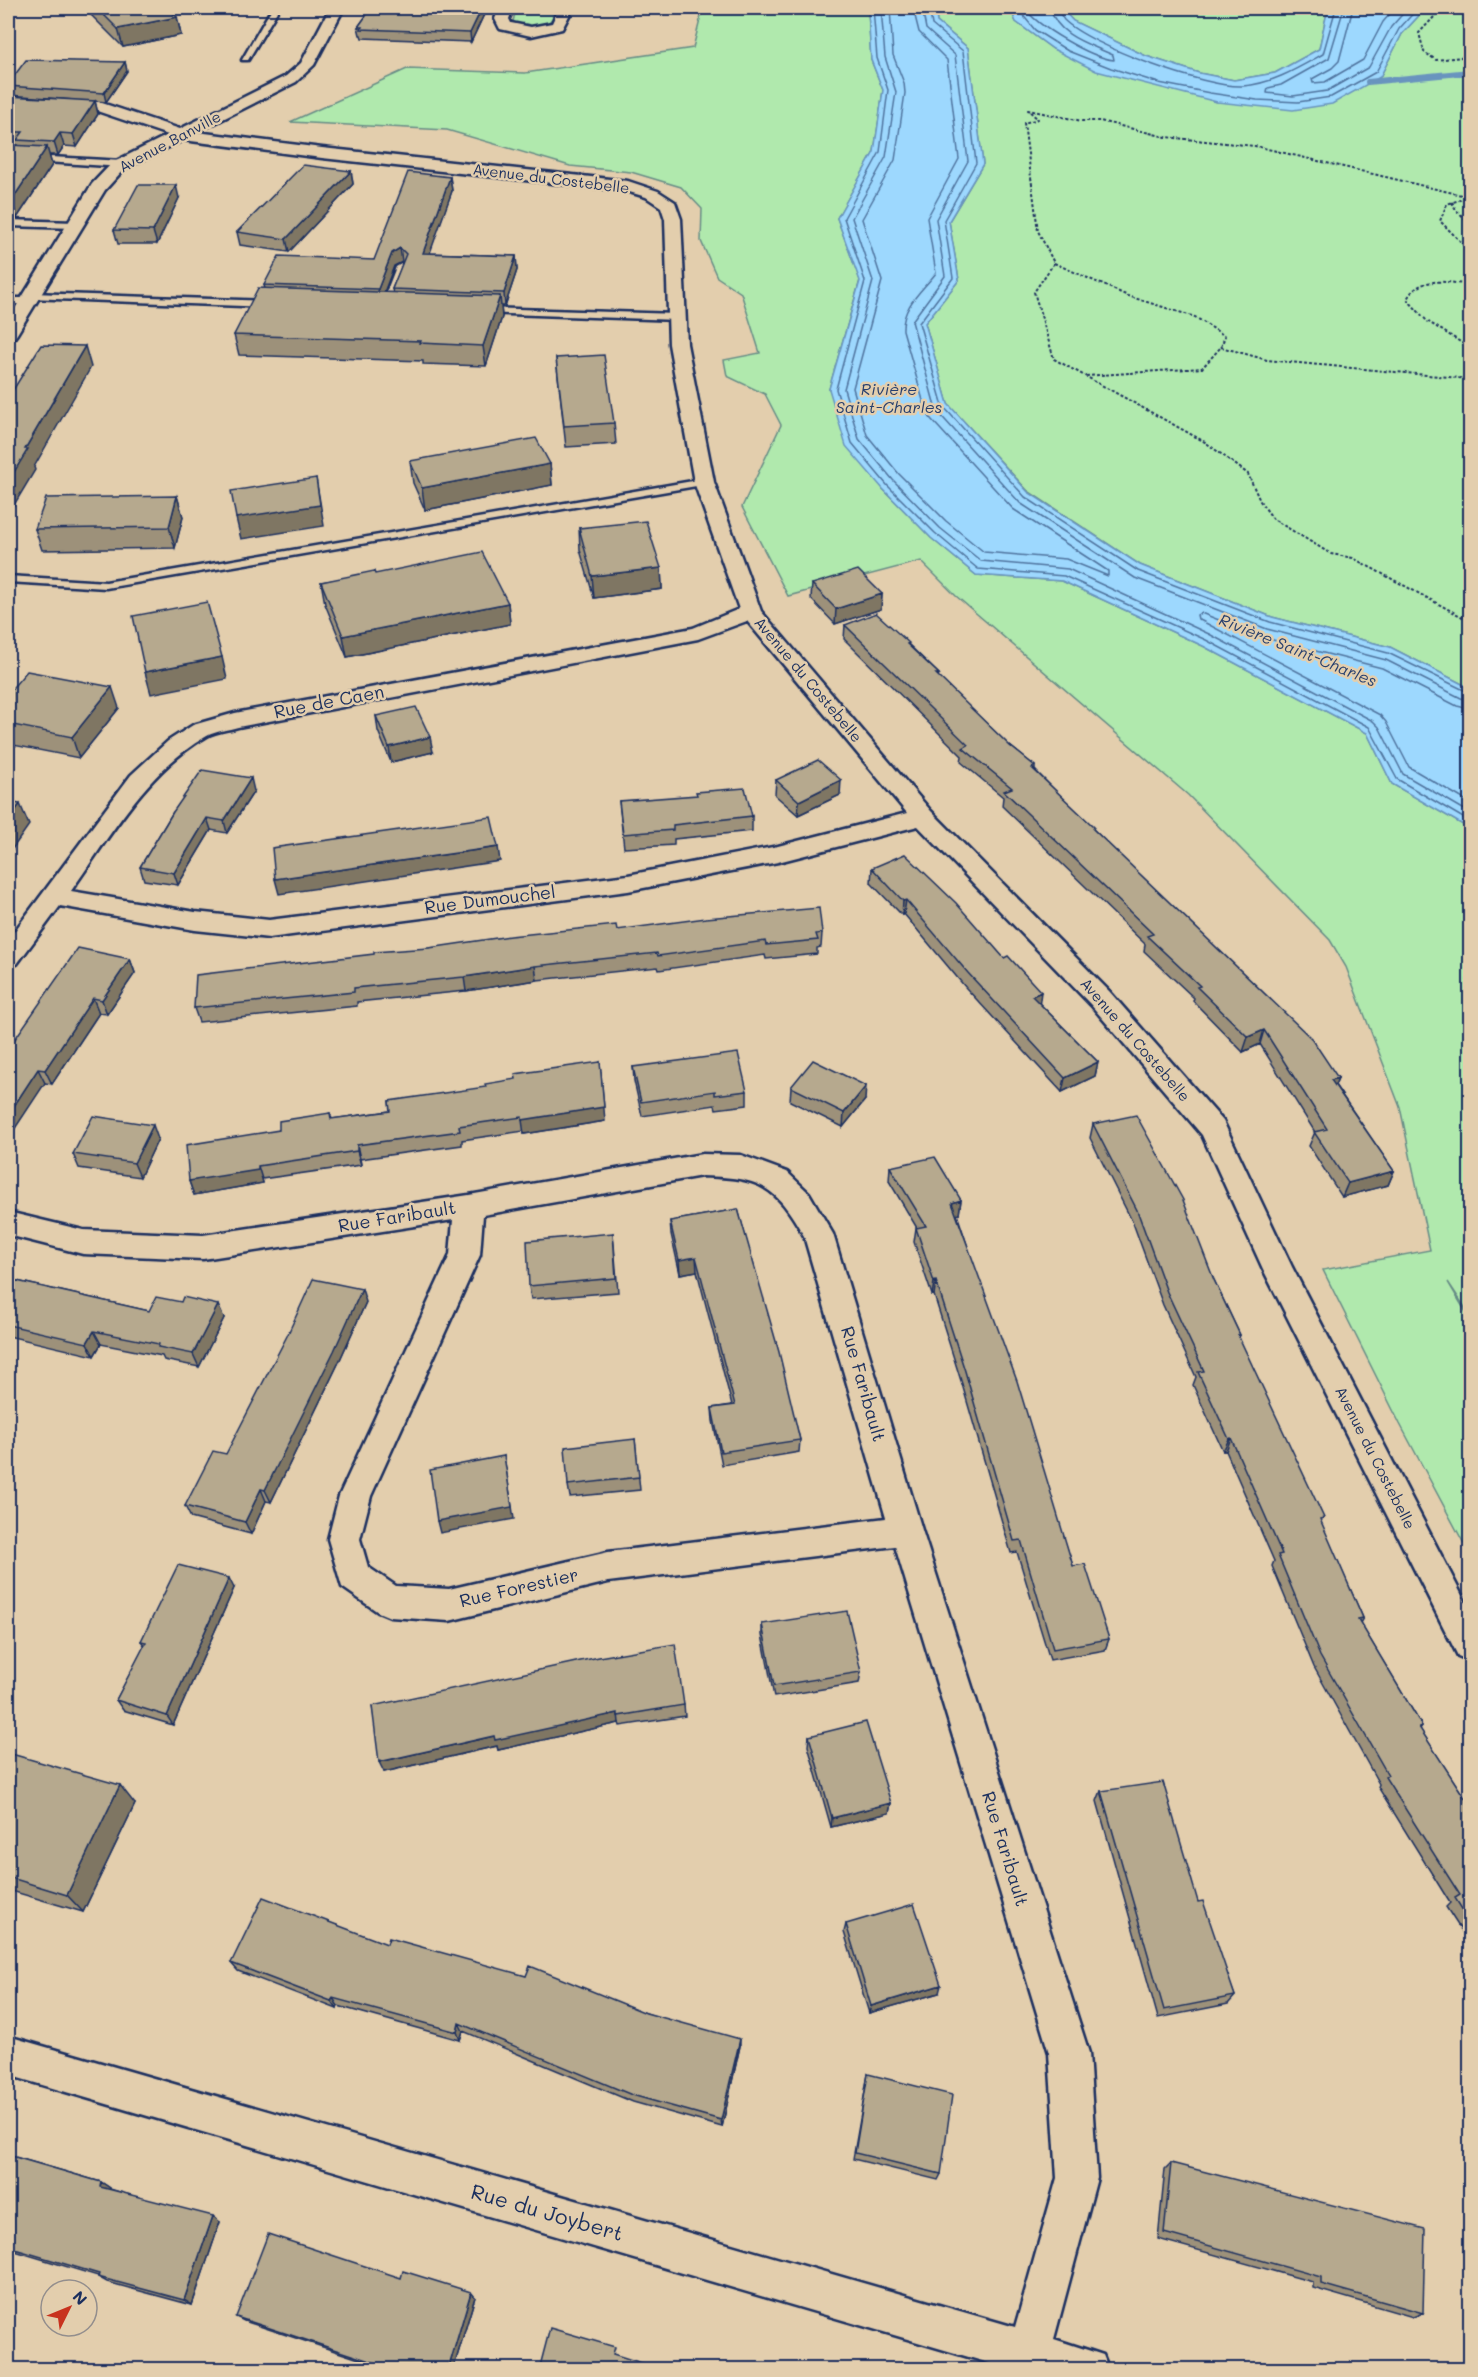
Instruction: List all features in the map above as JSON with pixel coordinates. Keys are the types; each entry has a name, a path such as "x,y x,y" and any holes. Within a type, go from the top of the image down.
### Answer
{"street":[{"name":"Avenue Banville","path":"8,334 98,187 123,164 291,78 307,65 337,8"},
{"path":"506,8 502,19 505,26 517,31 531,32 556,26 562,19 566,8"},
{"name":"Avenue du Costebelle","path":"8,101 99,107 183,135 322,153 628,186 652,194 669,205 673,219 678,344 704,483 751,612 923,817 1100,998 1213,1129 1278,1269 1470,1645"},
{"name":"Rue de Caen","path":"8,958 139,780 176,746 201,730 235,720 698,633 751,612"},
{"name":"Rue Dumouchel","path":"53,896 195,921 269,929 628,883 778,854 923,817"},
{"name":"Rue Faribault","path":"8,1224 83,1242 203,1247 469,1206 702,1165 741,1166 777,1180 799,1201 818,1234 906,1530 1069,2054 1077,2178 1029,2353"},
{"name":"Rue Forestier","path":"469,1206 465,1255 355,1496 344,1539 354,1576 390,1601 448,1605 608,1567 906,1530"},
{"name":"Rue du Joybert","path":"8,2056 1088,2370"}],"lane":[{"path":"244,58 275,8"},
{"path":"8,159 123,164"},
{"path":"8,223 75,225"},
{"path":"385,308 401,267"},
{"path":"8,301 30,299 279,304"},
{"path":"373,307 396,308"},
{"path":"466,310 677,317"},
{"path":"8,579 106,585 704,483"}],"path":[{"path":"1438,8 1435,16 1419,33 1420,47 1425,55 1440,62 1470,56"},
{"path":"1086,376 1202,369 1221,347 1225,336 1195,317 1128,296 1054,262 1038,231 1024,123 1038,118 1028,110 1082,121 1100,121 1195,141 1255,146 1470,197"},
{"path":"1470,197 1447,204 1440,221 1470,251"},
{"path":"1452,202 1456,210 1470,223"},
{"path":"1054,262 1034,292 1054,359 1205,442 1248,474 1260,501 1273,519 1331,554 1353,558 1470,621"},
{"path":"1470,285 1429,281 1418,284 1410,291 1407,299 1415,312 1470,348"},
{"path":"1221,347 1268,360 1470,378"}],"green space":[{"path":"516,8 555,8 552,18 546,24 532,28 513,22"},
{"path":"703,8 866,8 868,10 871,60 883,90 874,152 837,218 860,280 829,389 883,489 931,538 976,575 1062,581 1203,646 1367,733 1392,784 1470,829 1470,957 1464,1012 1470,1026 1470,1315 1448,1282 1470,1319 1470,1555 1400,1424 1323,1270 1430,1250 1400,1107 1346,967 1330,940 1188,795 956,596 921,561 788,596 742,507 781,425 765,394 727,376 724,360 760,353 741,293 717,277 701,241 702,209 681,187 631,172 570,166 447,130 290,122 407,69 525,73 693,48"},
{"path":"935,8 1010,8 1016,22 1053,49 1217,102 1368,82 1380,77 1402,34 1426,8 1470,8 1470,688 1390,647 1272,617 1140,565 1028,491 948,404 925,323 959,280 949,221 983,164 968,48 937,22"},
{"path":"1061,8 1331,8 1326,17 1319,49 1275,73 1234,80 1199,73 1146,56 1073,21"}],"water":[{"name":"Rivière Saint-Charles","path":"866,8 935,8 937,22 968,48 983,164 949,221 959,280 925,323 948,404 1028,492 1140,565 1272,617 1390,647 1470,688 1470,829 1392,784 1367,733 1203,646 1062,581 976,575 931,538 883,489 846,446 829,389 860,281 837,218 874,152 883,90 871,60"},
{"path":"1010,8 1061,8 1073,21 1146,56 1199,73 1234,80 1275,73 1319,49 1326,17 1331,8 1426,8 1402,34 1380,77 1332,104 1293,110 1217,102 1096,71 1053,49 1016,22"}],"building":[{"path":"97,8 167,8 177,17 118,29"},
{"path":"365,8 482,8 470,33 361,29 362,27 358,27 371,9"},
{"path":"26,60 125,62 104,93 8,86"},
{"path":"8,96 95,101 73,134 60,133 54,142 17,140 23,132 8,132"},
{"path":"9,145 47,147 12,200 8,200"},
{"path":"303,165 351,171 286,239 237,232"},
{"path":"408,172 450,177 423,253 516,256 504,293 392,289 406,254 400,248 392,253 378,289 264,285 279,256 374,260"},
{"path":"138,185 176,185 153,231 114,230"},
{"path":"258,288 500,296 483,346 420,343 421,341 234,335"},
{"path":"41,345 85,346 8,482 8,398"},
{"path":"604,355 614,423 564,426 556,358"},
{"path":"536,438 550,464 422,488 410,461"},
{"path":"316,478 320,505 236,518 231,491"},
{"path":"177,496 169,527 35,529 46,498"},
{"path":"646,521 661,568 592,576 579,528"},
{"path":"482,552 508,603 343,636 321,582 374,571 375,574"},
{"path":"858,570 882,594 836,609 812,584"},
{"path":"207,602 222,657 145,672 133,616"},
{"path":"876,613 909,643 907,644 939,674 936,674 1010,746 1035,766 1032,768 1094,827 1093,829 1312,1039 1338,1078 1331,1080 1394,1171 1348,1183 1314,1132 1327,1129 1264,1030 1248,1037 1197,987 1200,986 1147,936 1153,934 1004,791 1012,788 963,748 968,745 845,625"},
{"path":"27,671 112,687 72,737 8,724 8,693"},
{"path":"416,707 430,737 389,747 376,716"},
{"path":"818,760 841,780 799,801 776,780"},
{"path":"202,770 251,778 224,821 207,818 174,873 140,867 173,812"},
{"path":"745,788 752,816 673,825 673,830 623,834 619,801 697,795 696,792"},
{"path":"8,802 20,804 8,821"},
{"path":"491,817 498,847 275,879 272,848"},
{"path":"905,854 956,903 1004,958 1008,956 1041,992 1032,996 1098,1062 1065,1078 968,973 906,900 903,901 872,868"},
{"path":"819,908 822,933 816,934 818,940 766,945 765,941 658,956 657,953 535,966 464,977 354,988 354,992 194,1008 196,975 374,954 374,952 429,948 510,936 616,925 617,930 706,918"},
{"path":"78,948 130,959 102,1000 93,998 45,1070 38,1069 8,1115 8,1049"},
{"path":"738,1053 747,1091 715,1095 715,1091 641,1102 633,1067"},
{"path":"813,1060 866,1086 844,1113 791,1087"},
{"path":"600,1062 604,1107 522,1120 522,1117 459,1126 460,1131 357,1145 357,1151 258,1166 258,1170 189,1181 186,1145 279,1130 279,1121 330,1113 331,1119 390,1111 389,1101 486,1087 485,1084 516,1079 515,1074"},
{"path":"1136,1115 1183,1200 1214,1280 1240,1335 1238,1335 1324,1518 1320,1519 1363,1618 1358,1619 1422,1726 1419,1727 1470,1806 1470,1922 1455,1898 1460,1895 1385,1777 1388,1775 1320,1656 1278,1555 1282,1554 1231,1438 1229,1439 1198,1372 1204,1371 1167,1292 1137,1210 1093,1124"},
{"path":"93,1116 153,1125 134,1163 73,1154"},
{"path":"935,1157 961,1200 952,1203 1017,1381 1073,1566 1085,1564 1109,1639 1053,1649 1021,1540 1014,1541 965,1371 916,1228 926,1226 890,1167"},
{"path":"738,1209 779,1352 800,1440 721,1452 712,1408 735,1405 696,1257 679,1260 670,1221"},
{"path":"613,1233 616,1278 529,1286 527,1241"},
{"path":"8,1279 149,1311 156,1297 181,1302 183,1297 218,1305 193,1354 158,1347 159,1344 94,1331 87,1343 8,1325"},
{"path":"313,1279 362,1289 265,1490 261,1489 245,1522 185,1506 213,1451 226,1454 287,1336"},
{"path":"635,1439 639,1477 568,1485 565,1447"},
{"path":"504,1456 512,1507 437,1521 430,1470"},
{"path":"178,1565 229,1578 167,1716 116,1700 146,1642 141,1641"},
{"path":"847,1611 861,1672 774,1686 762,1624"},
{"path":"675,1644 684,1705 618,1716 618,1713 495,1740 494,1736 379,1762 372,1706 599,1657"},
{"path":"866,1722 891,1803 832,1818 809,1736"},
{"path":"8,1753 120,1785 67,1895 8,1877"},
{"path":"1163,1782 1198,1902 1203,1901 1235,1996 1164,2010 1101,1791"},
{"path":"263,1897 387,1944 389,1938 526,1976 530,1966 646,2013 740,2039 721,2120 632,2095 459,2023 457,2032 333,1998 331,2001 231,1963"},
{"path":"914,1904 941,1985 871,2006 846,1924"},
{"path":"868,2074 952,2095 941,2174 855,2153"},
{"path":"8,2155 101,2182 100,2187 213,2216 184,2300 98,2277 99,2274 8,2247"},
{"path":"1171,2163 1425,2229 1423,2313 1321,2284 1321,2277 1164,2233"},
{"path":"268,2234 401,2278 403,2271 471,2292 448,2370 397,2370 236,2317"},
{"path":"550,2328 615,2347 613,2354 664,2370 539,2370"}],"waterway":[{"path":"1368,82 1470,72"}]}
